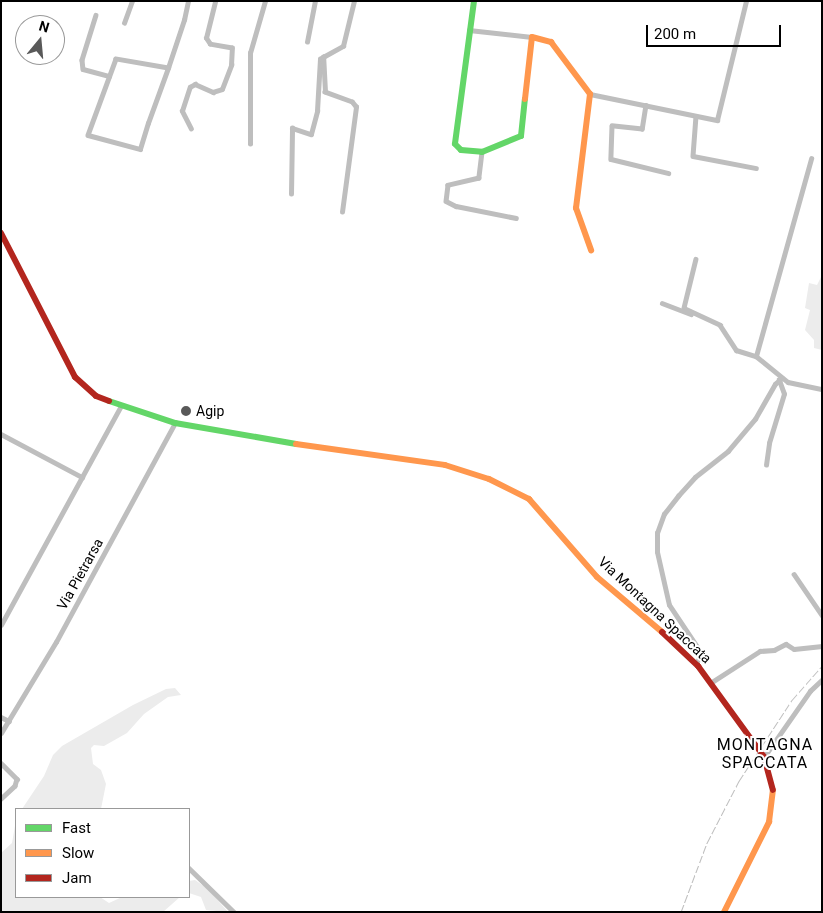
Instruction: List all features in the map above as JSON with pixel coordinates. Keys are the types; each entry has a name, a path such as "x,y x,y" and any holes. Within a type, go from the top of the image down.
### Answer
{"main road":[{"path":"474,1 468,30 455,144 461,150 482,152 523,134 532,38 555,45 590,94 576,208 591,250"},
{"name":"Via Montagna Spaccata","path":"1,233 4,245 76,377 96,396 175,423 258,439 411,458 445,465 510,488 529,499 598,577 632,604 696,663 712,682 764,757 774,786 769,822 724,912"}],"street":[{"path":"124,23 132,1"},
{"path":"168,68 116,59 88,135 140,149 168,68 188,1"},
{"path":"191,129 182,111 190,87 195,84 213,92 222,89 232,65 232,48 210,44 206,38 215,1"},
{"path":"250,144 250,53 265,1"},
{"path":"307,42 315,1"},
{"path":"291,194 292,128 311,134 317,111 320,59 343,46 354,1"},
{"path":"590,94 717,120 746,1"},
{"path":"96,15 82,60 83,69 109,76"},
{"path":"468,30 532,38"},
{"path":"324,58 325,92 352,102 356,107 342,212"},
{"path":"646,105 642,129 612,126 611,159 668,173"},
{"path":"696,116 694,156 756,168"},
{"path":"482,152 481,175 448,185 446,201 456,206 516,218"},
{"path":"756,356 811,159"},
{"path":"696,259 684,308 720,325 736,350 756,356 781,379 822,389"},
{"path":"662,304 724,330"},
{"path":"766,466 769,443 784,394 781,379"},
{"path":"696,663 700,657 697,647 669,604 657,552 657,533 664,514 678,496 695,477 728,451 759,413 781,379"},
{"path":"1,625 121,406"},
{"name":"Via Pietrarsa","path":"1,733 56,642 175,423"},
{"path":"1,434 82,477"},
{"path":"794,574 822,615"},
{"path":"712,682 760,652 774,650 786,644 794,649 822,646"},
{"path":"764,757 810,691 822,680"},
{"path":"1,717 9,721"},
{"path":"1,763 17,779 15,786 1,798"},
{"path":"190,869 234,912"}],"shaded area":[{"path":"822,275 822,350 814,348 814,340 805,330 810,310 805,308 809,283 817,285"},
{"path":"175,688 181,695 168,697 144,714 127,733 104,746 94,745 91,748 93,764 101,770 106,784 101,808 23,808 44,776 53,755 62,746 133,705 166,689"},
{"path":"15,826 15,898 102,898 109,903 120,898 179,898 163,912 1,912 1,853 12,843"},
{"path":"195,880 208,889 228,912 206,910 201,897 190,893 190,881"}],"railway":[{"path":"681,912 707,843 739,781 792,700 822,666"}],"traffic: fast":[{"path":"474,1 455,144 461,150 482,152 521,136 525,99"},
{"path":"109,401 175,423 296,444"}],"traffic: slow":[{"path":"525,99 532,37 551,42 590,94 576,208 591,250"},
{"path":"296,444 445,465 489,479 529,499 597,577 662,632"},
{"path":"724,912 769,822 773,790"}],"traffic: jam":[{"path":"1,233 75,377 96,396 109,401"},
{"path":"662,632 698,666 764,757 773,790"}],"place":[{"name":"Agip","path":"186,411"}],"district":[{"name":"MONTAGNA SPACCATA","path":"765,754"}]}
